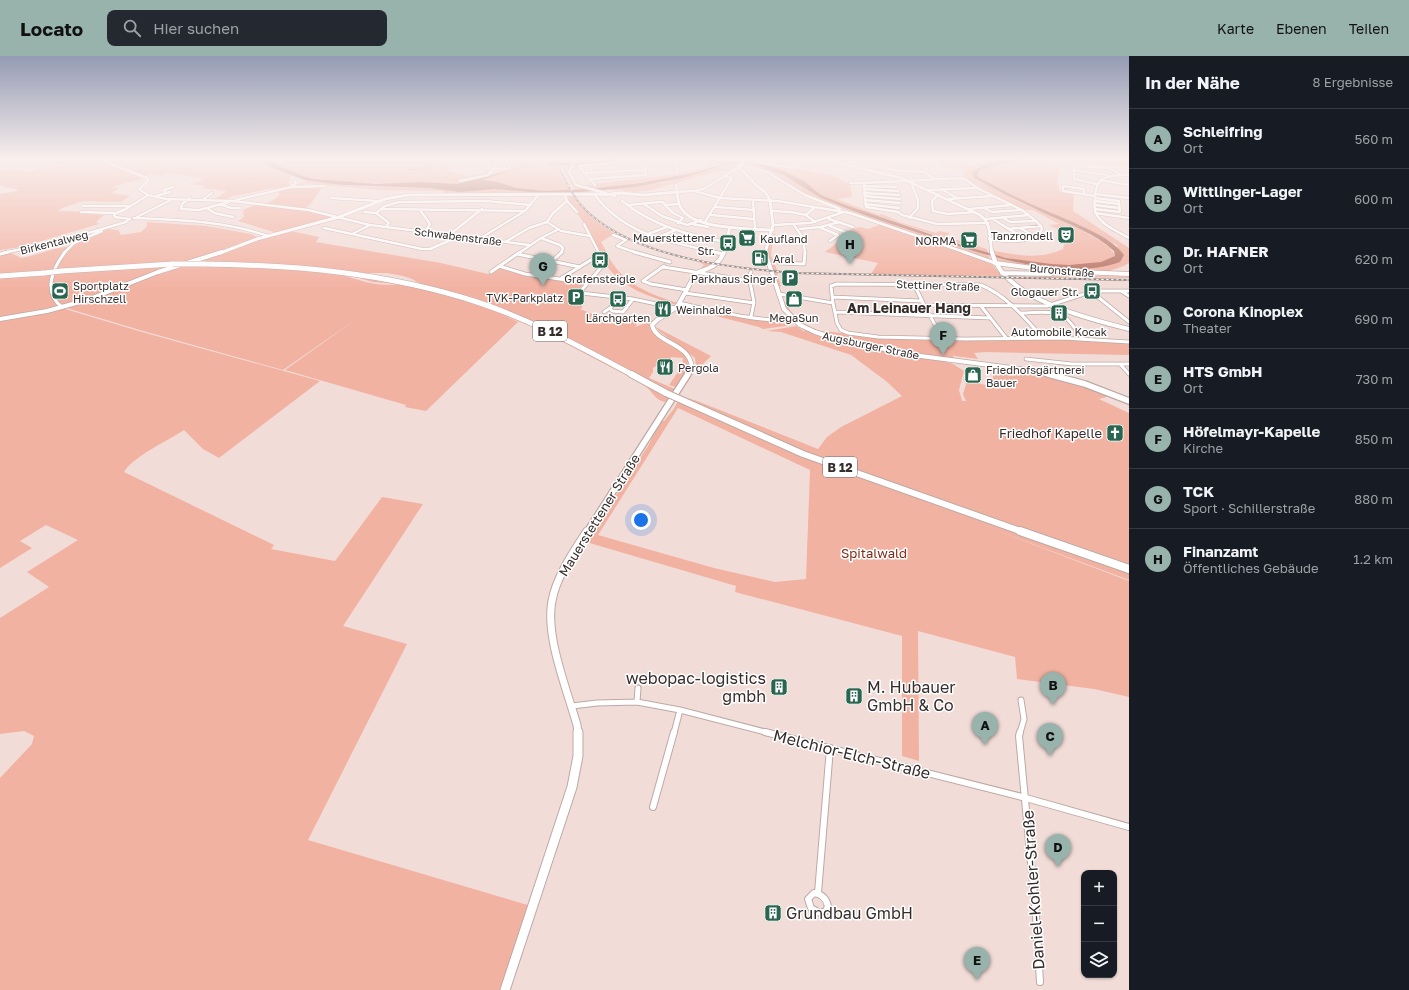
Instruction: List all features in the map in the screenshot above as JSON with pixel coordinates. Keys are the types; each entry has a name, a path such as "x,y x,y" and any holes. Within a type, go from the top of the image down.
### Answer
{"main road":[{"name":"B 12","path":"0,276 173,264 273,266 327,270 391,280 457,296 498,309 543,328 684,402 803,454 1129,569"}],"street":[{"path":"81,212 115,213 137,202"},
{"path":"134,218 169,202"},
{"path":"185,202 182,204 181,209 195,211 230,202"},
{"name":"Schwabenstraße","path":"237,202 308,210 370,225 529,245"},
{"path":"0,319 62,307 102,295 158,272 215,255 268,236 339,217 377,202"},
{"path":"376,213 381,209 399,202 455,202"},
{"path":"433,202 433,210"},
{"path":"493,202 531,205"},
{"path":"480,239 525,211 533,202"},
{"path":"505,242 529,228 547,222 553,213 566,202"},
{"path":"568,202 577,212"},
{"path":"599,202 620,221 648,234 722,254"},
{"path":"623,202 643,217 668,227 726,242"},
{"path":"628,205 663,202 673,213 683,218 678,222"},
{"path":"705,222 718,202"},
{"path":"753,202 755,229"},
{"name":"Augsburger Straße","path":"770,202 773,227 765,254 784,309 794,320 807,329 837,339 934,358 1043,373 1085,384 1129,401"},
{"path":"775,202 807,205 846,212"},
{"path":"807,205 810,202"},
{"path":"822,202 846,212 994,261"},
{"path":"879,202 900,203 898,212"},
{"path":"909,218 917,211 917,202"},
{"path":"932,202 932,211 936,213 975,212"},
{"path":"954,202 985,219 988,223 989,239 994,261 1002,273 1021,289 1052,305 1095,320 1129,329"},
{"path":"989,239 1027,240 1036,237 1042,231 1041,226 1029,215 1005,202"},
{"path":"1095,202 1095,213 1098,218 1129,238"},
{"path":"1102,202 1119,208"},
{"path":"1095,209 1120,212 1119,202"},
{"path":"220,204 231,208 240,208"},
{"path":"644,204 662,216 687,225 701,220"},
{"path":"665,205 679,204 690,216 729,230 739,228 755,229 794,225 829,219 846,212"},
{"path":"865,204 866,208 898,212 909,218 937,224 988,223"},
{"path":"865,204 899,208"},
{"path":"969,209 1011,205"},
{"path":"83,206 129,206"},
{"path":"716,207 754,210"},
{"path":"806,215 815,207"},
{"path":"207,208 214,213 233,216"},
{"path":"984,208 992,212 1021,210"},
{"path":"381,209 482,209 525,211"},
{"path":"449,235 482,209"},
{"path":"420,210 430,224 425,232"},
{"path":"772,211 791,212 806,215 820,227 838,235 830,241"},
{"path":"364,212 376,213 389,223 386,227"},
{"path":"115,213 113,215 115,217 129,219"},
{"path":"662,216 673,213"},
{"path":"1095,213 1129,218"},
{"path":"711,215 754,219"},
{"path":"985,219 1029,215"},
{"path":"1002,217 1010,222 1036,221"},
{"path":"134,218 201,221 245,228 268,236"},
{"name":"Birkentalweg","path":"0,254 64,240 114,226 134,218"},
{"path":"991,218 1027,240"},
{"path":"829,219 853,227"},
{"path":"547,222 550,226 558,229 590,236"},
{"path":"800,229 829,226 840,222"},
{"path":"584,224 604,264 587,283 580,292 581,293 621,298 675,308"},
{"path":"692,224 708,227"},
{"path":"352,234 370,225"},
{"path":"779,263 804,264 804,240 800,229 794,225"},
{"path":"62,307 56,302 54,296 51,281 52,272 73,244 114,226"},
{"path":"829,226 845,232"},
{"path":"1008,228 1041,226"},
{"path":"648,234 668,227"},
{"path":"324,228 430,249 458,237"},
{"path":"1020,228 1036,237"},
{"path":"491,272 529,245 558,229"},
{"path":"658,237 676,230"},
{"path":"696,273 715,266 720,260 729,230"},
{"path":"613,235 626,240 617,246 644,256 670,262 643,281 686,292 754,303"},
{"path":"541,238 560,245 563,248 562,252 552,261"},
{"path":"517,254 580,267"},
{"path":"560,279 599,255"},
{"name":"Buronstraße","path":"994,261 1054,271 1129,275"},
{"path":"499,266 525,274 587,283"},
{"path":"663,267 750,282"},
{"path":"750,317 755,305 755,296 749,277 751,272"},
{"name":"Mauerstettener Straße","path":"505,990 576,773 579,756 579,737 572,706 551,634 550,614 552,599 566,564 692,368 692,362 686,354 657,334 652,328 653,322 675,308 680,303 696,273"},
{"name":"Buronstraße","path":"1002,273 1129,275"},
{"name":"Stettiner Straße","path":"832,297 831,286 837,284 982,286 987,287 1015,306 1043,338"},
{"path":"914,284 921,301 943,339"},
{"path":"924,305 1052,305 1093,292 1121,290 1129,291"},
{"path":"1121,290 1129,296"},
{"path":"1093,292 1129,322"},
{"path":"779,294 833,303"},
{"path":"921,301 832,297 839,327 843,332 848,333 878,337 943,339 1043,338 1129,342"},
{"path":"604,312 621,298"},
{"path":"616,316 633,300"},
{"path":"680,303 719,312 776,321 794,320"},
{"path":"981,306 1007,339"},
{"path":"610,308 612,311 620,312"},
{"path":"835,312 990,318"},
{"path":"1020,312 1062,316 1066,318 1083,339"},
{"path":"1026,359 1072,364 1129,364"},
{"path":"1120,364 1129,374"},
{"path":"636,702 638,688"},
{"name":"Daniel-Kohler-Straße","path":"1021,700 1024,718 1020,742 1036,916 1040,982"},
{"name":"Melchior-Elch-Straße","path":"572,706 597,703 636,702 680,710 1026,798 1129,827"},
{"path":"654,806 680,710"},
{"path":"818,893 830,748"}],"green space":[{"path":"0,202 81,202 62,208 58,211 91,212 88,214 104,215 96,222 99,224 21,247 0,250"},
{"path":"270,202 312,202 305,209 338,217 277,233 238,221 244,217 243,211 253,206"},
{"path":"569,202 579,202 586,211 601,224 618,235 635,243 612,235 601,242 616,268 623,275 631,282 648,292 678,303 676,305 637,291 620,280 600,256 586,226"},
{"path":"825,202 830,202 989,256 991,263 1002,276 871,274 878,263 825,252 851,229 860,227 868,229 882,224"},
{"path":"837,202 844,202 879,215 882,214 902,223 936,233 939,231 949,233 947,237 987,249 988,253"},
{"path":"1006,202 1019,202 1071,225 1101,241 1111,249 1115,256 1104,261 1090,264 1056,265 1022,261 995,255 994,251 1029,256 1046,255 1063,249 1064,245 1069,240 1065,239 1070,240 1070,238 1074,237 1049,225 1059,224 1033,210 1021,210"},
{"path":"1026,202 1074,202 1073,211 1129,248 1129,263 1111,270 1113,273 1040,268 997,260 996,258 1056,268 1120,262 1117,245"},
{"path":"147,222 206,226 251,234 259,238 187,263 54,271 70,246 108,229 118,230 121,235 141,232 147,226"},
{"path":"291,231 319,237 316,242 441,263 488,274 498,268 524,275 585,283 568,299 583,307 580,309 614,323 629,316 635,318 635,322 637,324 635,327 654,320 651,325 652,330 683,352 691,362 691,367 676,387 669,385 682,366 683,358 671,357 670,363 660,363 653,368 653,372 649,378 675,389 665,402 656,398 648,388 640,382 544,332 501,314 518,322 426,411 405,407 406,405 285,370 362,315 283,370 63,307 88,300 119,288 124,288 122,287 159,272 183,265 286,267 285,269 287,267 303,268 331,272 380,285 398,284 373,282 338,272 434,290 502,312 555,335 665,394 667,391 561,335 528,320 478,302 424,286 403,276 387,273 354,273 294,266 189,263 216,256 263,238"},
{"path":"774,234 776,234 771,255 781,287 778,285 767,254"},
{"path":"69,247 53,271 0,275 0,255 11,253 21,258 57,248"},
{"path":"670,254 715,264 705,269 701,268 704,265 701,263"},
{"path":"180,265 101,295 63,307 55,296 52,282 53,272"},
{"path":"52,273 50,282 51,291 60,307 0,319 0,276"},
{"path":"1009,274 1129,277 1129,278 1008,276"},
{"path":"783,298 789,309 798,319 810,327 822,331 852,335 940,341 1062,339 1129,343 1129,355 986,352 974,353 978,359 954,356 953,354 954,359 913,354 827,335 802,325 786,309"},
{"path":"683,304 793,325 763,329 681,307"},
{"path":"62,308 142,332 320,381 219,458 203,449 184,430 143,454 124,472 274,545 271,549 335,561 382,497 423,504 343,626 407,644 308,840 531,906 501,990 0,990 0,778 32,744 34,736 24,731 0,734 0,618 49,587 27,572 78,540 46,525 20,541 32,548 0,568 0,319"},
{"name":"Spitalwald","path":"796,326 805,332 804,330 824,337 951,362 946,362 953,364 964,371 959,390 962,401 966,401 963,394 967,381 986,385 989,378 993,378 993,367 1067,380 1067,383 1068,380 1129,402 1129,404 1110,396 1099,399 1129,413 1129,565 990,519 755,435 1129,571 1129,580 982,525 1129,581 1129,697 1094,689 1017,679 1015,657 918,631 919,761 902,756 902,636 735,592 736,586 586,542 648,446 661,421 664,421 673,410 681,396 818,449 827,437 841,427 902,396 886,381 851,355 781,332 767,331","holes":["678,408 810,470 806,579 775,582 714,568 598,535"]},
{"path":"656,327 711,356 692,375 696,366 695,358 659,331"}],"shaded area":[{"path":"830,202 837,202 959,244 1006,258 1069,265 1101,262 1115,256 1114,251 1090,234 1019,202 1027,202 1094,232 1117,247 1124,255 1120,262 1097,268 1072,269 1020,263 944,242"}],"railway":[{"path":"579,202 590,214 610,229 634,241 659,251 715,264 742,268 794,273 1129,280"}],"place":[{"name":"Tanzrondell","path":"1066,235"},
{"name":"Kaufland","path":"747,238"},
{"name":"NORMA","path":"969,240"},
{"name":"Mauerstettener Str.","path":"728,243"},
{"name":"Aral","path":"760,258"},
{"name":"Grafensteigle","path":"600,260"},
{"name":"Finanzamt","path":"850,264"},
{"name":"Parkhaus Singer","path":"790,278"},
{"name":"TCK","path":"543,286"},
{"name":"Sportplatz Hirschzell","path":"60,291"},
{"name":"Glogauer Str.","path":"1092,291"},
{"name":"TVK-Parkplatz","path":"576,297"},
{"name":"Lärchgarten","path":"618,299"},
{"name":"MegaSun","path":"794,299"},
{"name":"Weinhalde","path":"663,309"},
{"name":"Automobile Kocak","path":"1059,313"},
{"name":"Höfelmayr-Kapelle","path":"943,355"},
{"name":"Pergola","path":"665,367"},
{"name":"Friedhofsgärtnerei Bauer","path":"973,375"},
{"name":"Friedhof Kapelle","path":"1115,433"},
{"name":"webopac-logistics gmbh","path":"779,687"},
{"name":"M. Hubauer GmbH & Co","path":"854,696"},
{"name":"Wittlinger-Lager","path":"1053,705"},
{"name":"Schleifring","path":"985,745"},
{"name":"Dr. HAFNER","path":"1050,756"},
{"name":"Corona Kinoplex","path":"1058,867"},
{"name":"Grundbau GmbH","path":"773,913"},
{"name":"HTS GmbH","path":"977,980"}],"district":[{"name":"Am Leinauer Hang","path":"909,307"}]}
